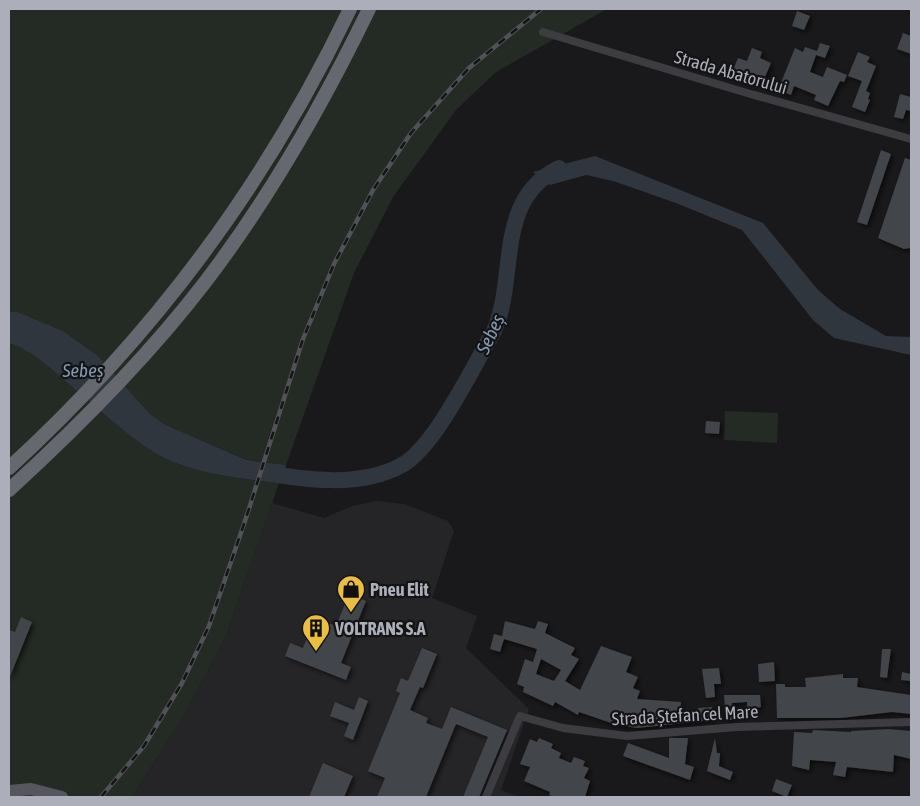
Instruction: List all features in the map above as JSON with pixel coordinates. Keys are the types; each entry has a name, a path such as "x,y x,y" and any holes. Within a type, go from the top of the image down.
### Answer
{"highway":[{"path":"9,468 58,421 138,334 193,270 259,176 308,91 350,9"},
{"path":"9,490 69,435 153,344 206,281 272,186 322,101 369,9"},
{"path":"9,499 50,461 69,435"}],"main road":[{"path":"9,791 31,789 62,797"}],"street":[{"name":"Strada Abatorului","path":"543,32 747,93 911,139"},
{"name":"Strada Ștefan cel Mare","path":"486,797 520,716 563,728 618,736 754,726 911,722"}],"shaded area":[{"path":"9,9 607,9 496,72 456,110 393,197 354,273 286,465 248,460 166,425 150,414 97,355 63,331 18,312 9,312"},
{"path":"9,343 39,359 132,437 164,458 205,472 235,478 279,483 225,638 185,714 132,797 9,797"},
{"path":"725,411 778,413 777,443 724,440"},
{"path":"377,501 404,504 448,521 454,531 432,598 477,616 466,648 529,709 501,790 519,797 132,797 185,714 225,638 272,503 324,518 352,506"}],"water":[{"path":"595,156 763,223 818,290 840,309 886,336 911,337 911,355 834,338 813,320 742,230 676,203 613,181 586,175 550,185 533,172"},
{"name":"Sebeș","path":"9,312 18,312 63,331 97,355 150,414 166,425 247,460 286,465 279,483 235,478 205,472 177,464 153,452 122,429 39,359 9,343"}],"building":[{"path":"797,11 810,16 804,30 792,26"},
{"path":"903,33 911,36 911,54 897,49"},
{"path":"820,43 830,46 825,58 816,55 810,72 823,77 827,67 847,75 844,82 840,81 828,106 814,100 816,95 794,86 791,95 778,90 795,48 803,52 805,47 817,51"},
{"path":"752,48 762,52 760,58 771,63 762,84 746,77 744,80 731,75 738,58 747,61"},
{"path":"858,52 870,57 867,62 876,66 866,91 870,93 868,99 870,100 865,112 852,107 862,81 848,76"},
{"path":"900,94 911,97 911,111 906,110 903,119 894,117"},
{"path":"881,150 891,154 867,225 857,222"},
{"path":"905,158 911,160 911,248 904,249 878,238"},
{"path":"706,421 720,422 719,434 705,433"},
{"name":"VOLTRANS S.A","path":"349,594 366,601 341,663 351,667 346,680 285,656 290,643 303,648 315,618 336,626"},
{"path":"21,617 32,622 9,679 9,630 15,632"},
{"path":"505,621 535,629 538,621 548,624 545,633 575,648 571,655 579,659 565,681 580,690 601,646 632,657 626,672 638,677 633,688 640,691 637,699 681,702 680,714 698,712 698,708 712,707 713,720 637,728 617,725 579,712 578,715 555,702 553,706 523,692 524,687 517,684 525,659 533,662 537,649 504,639 500,652 490,649 494,634 502,636","holes":["541,659 561,670 554,681 536,674"]},
{"path":"422,648 437,654 423,688 420,687 410,710 428,718 426,723 442,729 451,707 507,730 479,797 463,797 488,737 456,724 426,797 377,797 385,778 368,771 400,693 396,691 401,678 408,681"},
{"path":"882,649 891,649 887,678 880,677"},
{"path":"774,662 775,681 759,682 758,664"},
{"path":"719,668 721,684 714,684 715,697 706,698 702,669"},
{"path":"902,672 911,674 911,681 901,680"},
{"path":"843,674 843,678 858,678 857,687 911,695 911,714 892,712 841,718 777,718 776,684 785,684 785,687 806,687 805,678"},
{"path":"724,695 760,695 761,707 756,708 757,712 747,712 747,702 732,703 733,720 726,720"},
{"path":"359,697 368,701 353,740 344,736 349,723 330,716 335,702 354,710"},
{"path":"888,729 911,731 911,759 894,755 893,772 847,767 845,777 833,775 836,762 810,760 809,770 792,766 794,732 812,733 813,730 851,732"},
{"path":"539,738 553,744 551,748 561,753 559,758 571,763 574,757 585,761 583,766 589,768 584,778 590,781 585,797 555,797 549,795 550,792 524,781 530,767 520,764 530,739 537,742"},
{"path":"669,738 688,738 685,764 694,767 690,780 623,756 628,743 669,758"},
{"path":"715,738 717,753 720,753 719,766 733,772 730,780 707,771"},
{"path":"323,763 353,776 344,797 309,797"},
{"path":"776,779 792,785 787,797 772,791"}],"waterway":[{"name":"Sebeș","path":"260,472 295,478 351,479 369,477 386,472 402,465 415,455 440,424 453,404 494,331 501,310 516,219 525,199 539,182 559,168"}],"railway":[{"path":"101,797 144,746 182,683 209,626 246,518 303,339 334,264 373,190 411,133 469,68 541,9"}],"place":[{"name":"Pneu Elit","path":"351,613"},
{"name":"VOLTRANS S.A","path":"316,652"}]}
